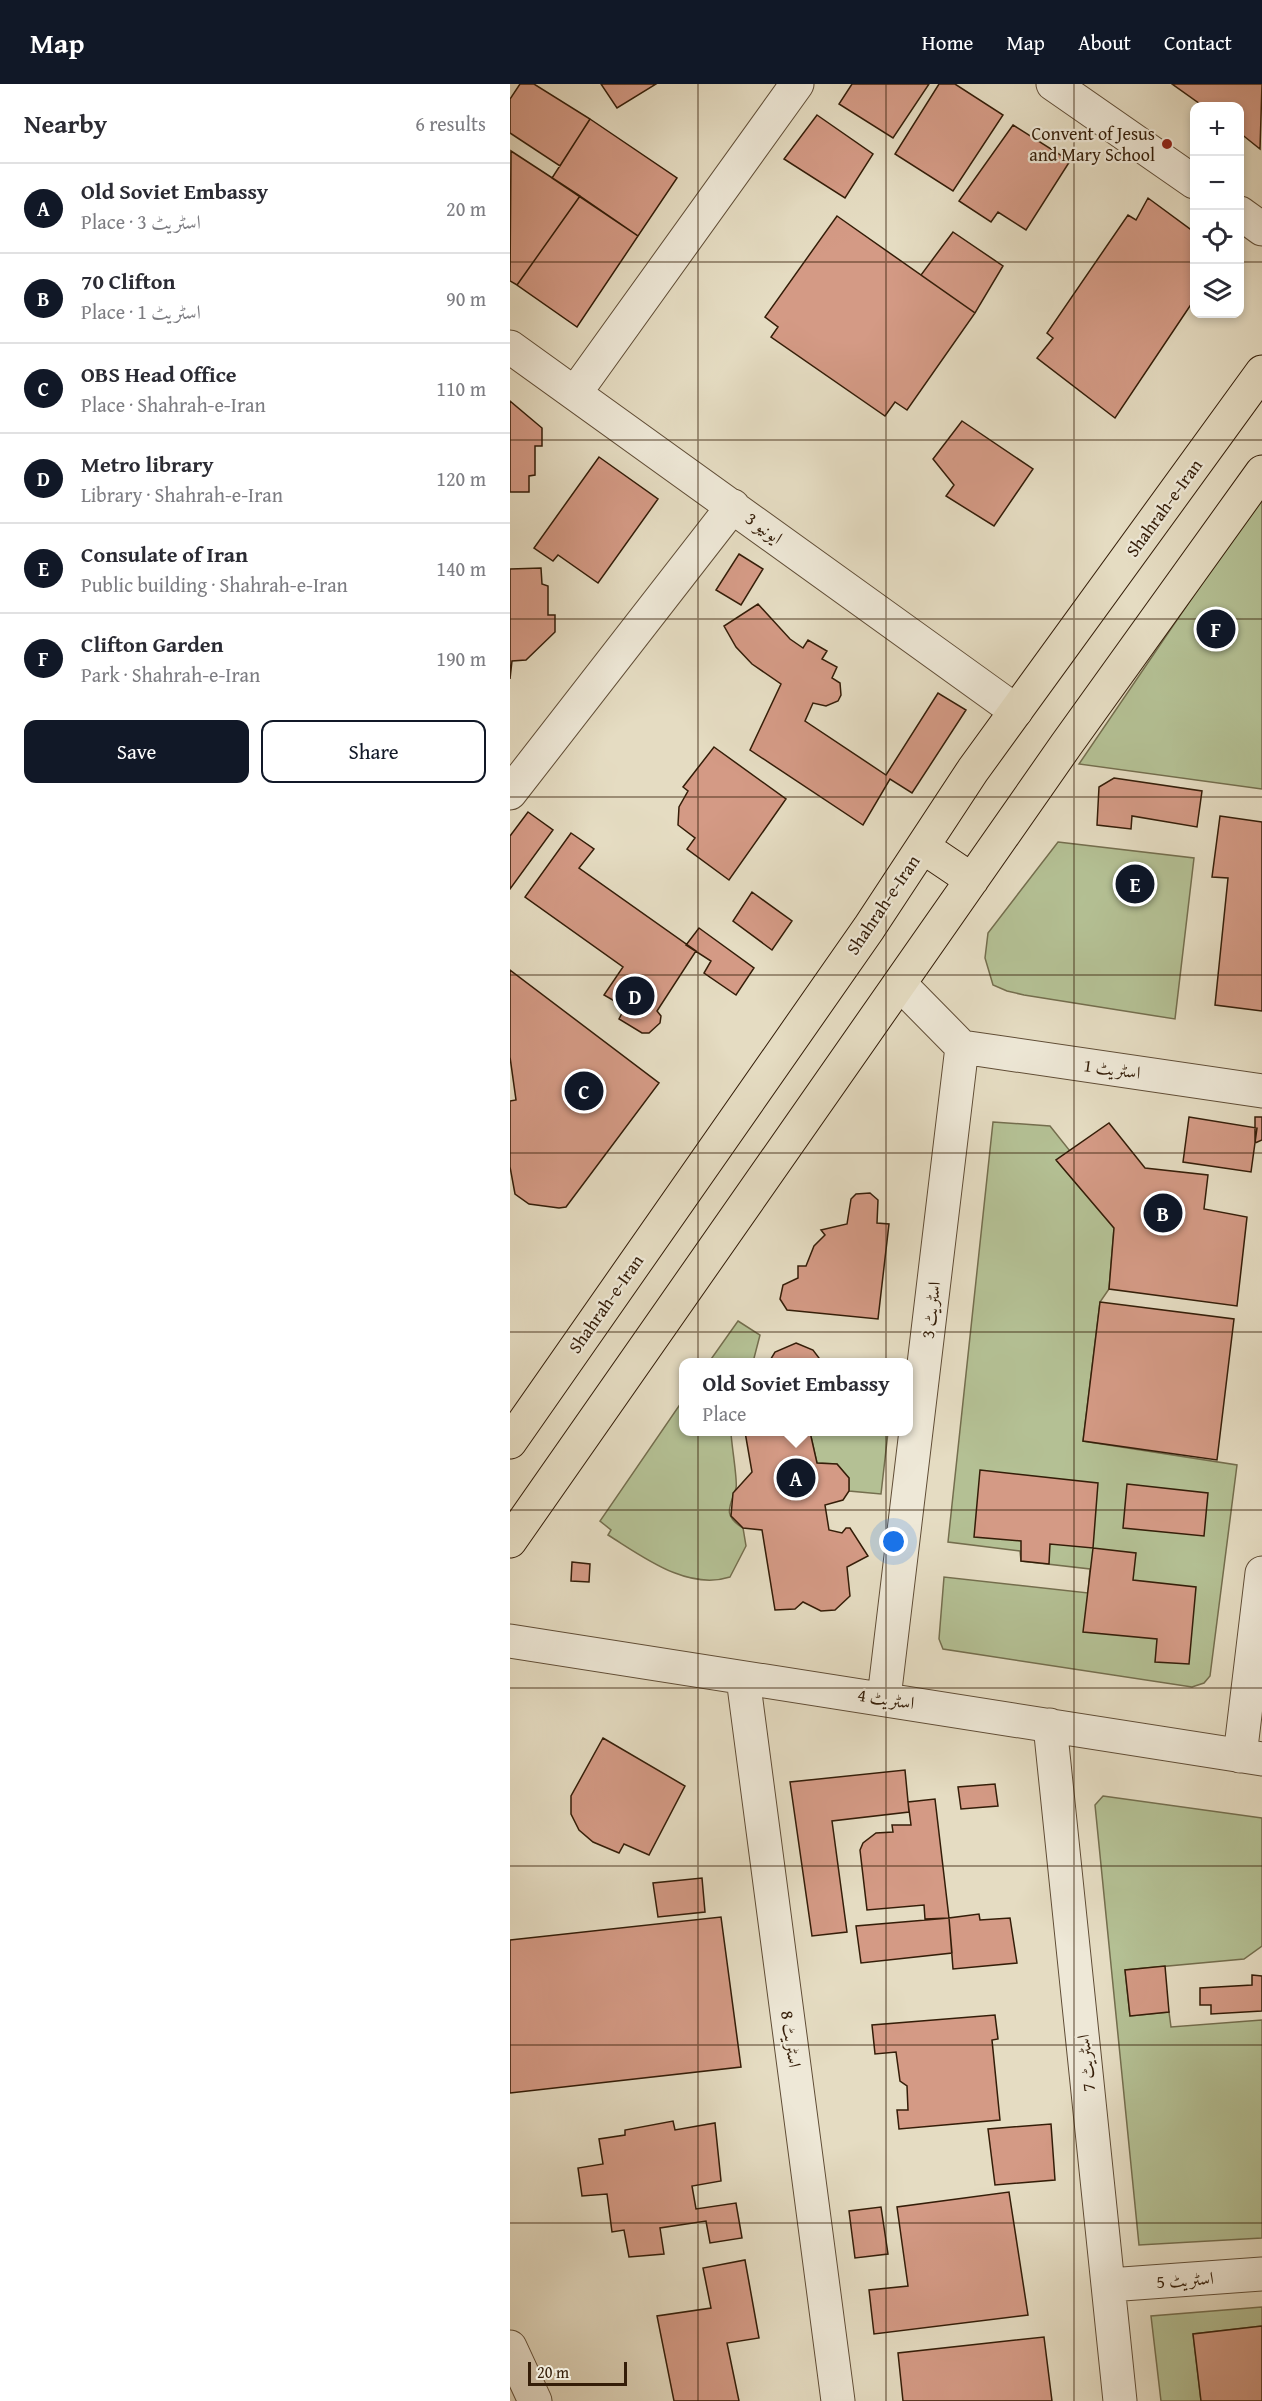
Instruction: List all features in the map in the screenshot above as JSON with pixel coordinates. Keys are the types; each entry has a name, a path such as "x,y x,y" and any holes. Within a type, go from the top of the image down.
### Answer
{"main road":[{"name":"Shahrah-e-Iran","path":"510,1442 1016,711 1262,372"},
{"path":"510,1541 972,880 1262,472"},
{"path":"923,847 972,880"}],"street":[{"path":"575,393 797,84"},
{"path":"1053,84 1190,179"},
{"path":"1244,216 1262,229"},
{"name":"ایونیو 3","path":"510,347 1016,711"},
{"path":"510,793 733,506"},
{"path":"900,984 962,1047"},
{"name":"اسٹریٹ 1","path":"962,1047 1262,1091"},
{"name":"اسٹریٹ 3","path":"884,1698 962,1047"},
{"path":"1251,1757 1262,1573"},
{"name":"اسٹریٹ 4","path":"510,1641 1251,1757"},
{"name":"اسٹریٹ 8","path":"743,1678 838,2401"},
{"name":"اسٹریٹ 7","path":"1050,1725 1120,2401"},
{"name":"اسٹریٹ 5","path":"1109,2286 1262,2274"},
{"path":"510,2347 535,2401"}],"green space":[{"path":"1262,495 1262,789 1079,764"},
{"path":"1058,842 1194,858 1175,1019 1024,995 993,985 985,958 988,933"},
{"path":"993,1122 1050,1126 1070,1151 1057,1161 1114,1228 1109,1289 1100,1302 1083,1441 1237,1465 1210,1676 1204,1683 1192,1687 943,1649 939,1639 944,1577 1088,1593 1090,1569 1021,1561 1020,1551 948,1542"},
{"path":"738,1321 760,1335 754,1358 712,1358"},
{"path":"679,1406 679,1436 731,1436 736,1488 729,1510 732,1519 743,1528 746,1546 730,1577 714,1580 698,1579 666,1569 608,1535 611,1530 600,1521"},
{"path":"811,1436 888,1436 881,1494 849,1491 849,1478 837,1464 817,1463"},
{"path":"1103,1796 1262,1818 1262,1946 1244,1959 1125,1970 1130,2016 1169,2012 1171,2027 1262,2020 1262,2238 1139,2245 1095,1805"},
{"path":"1262,2307 1262,2326 1193,2334 1201,2401 1161,2401 1151,2316"}],"building":[{"path":"520,84 534,84 590,119 560,166 510,133 510,99"},
{"path":"601,84 656,84 617,108"},
{"path":"852,84 929,84 893,138 839,104"},
{"path":"939,84 955,84 1003,115 953,191 895,154"},
{"path":"1172,84 1262,84 1260,149 1244,136 1244,102 1197,102"},
{"path":"817,115 873,154 845,198 784,159"},
{"path":"590,119 677,178 638,236 552,178"},
{"path":"1013,125 1070,161 1026,230 998,212 991,222 959,201"},
{"path":"511,151 580,196 517,285 510,281"},
{"path":"580,196 638,236 577,327 517,285"},
{"path":"1148,198 1190,229 1190,306 1115,418 1037,358 1053,338 1047,333 1128,215 1136,220"},
{"path":"837,216 975,313 907,410 895,402 885,416 771,337 778,327 765,317"},
{"path":"953,232 1003,266 975,313 921,275"},
{"path":"510,401 542,428 542,446 535,446 535,475 529,476 529,492 510,492"},
{"path":"962,421 1033,469 994,526 946,496 954,485 933,459"},
{"path":"599,457 658,499 598,583 558,555 553,561 534,548"},
{"path":"739,554 763,569 741,605 716,590"},
{"path":"541,568 542,584 548,586 548,615 555,615 555,632 526,660 512,661 510,679 510,569"},
{"path":"758,604 790,639 803,648 808,640 827,651 822,659 837,667 832,678 840,683 841,695 838,701 826,706 813,703 805,721 886,775 938,693 966,710 912,793 890,779 863,825 750,750 781,684 752,664 736,647 724,626"},
{"path":"714,747 786,799 729,880 687,849 695,838 678,825 679,807 688,791 683,787"},
{"path":"1114,778 1202,791 1197,827 1132,816 1131,829 1097,825 1099,787"},
{"path":"528,812 553,830 510,889 510,836"},
{"path":"1220,816 1262,822 1262,1011 1215,1005 1228,878 1212,877"},
{"path":"571,833 594,849 579,868 696,951 657,1011 661,1016 660,1023 649,1033 642,1033 619,1019 625,1007 604,995 623,967 525,897"},
{"path":"752,892 792,921 772,950 733,921"},
{"path":"699,928 754,968 736,995 704,973 711,961 686,945"},
{"path":"510,970 659,1083 566,1207 529,1204 515,1194 510,1167 510,1101 516,1100 510,1057"},
{"path":"1189,1117 1257,1128 1251,1172 1183,1162"},
{"path":"1255,1117 1262,1117 1262,1140 1255,1143"},
{"path":"1109,1123 1145,1168 1208,1175 1204,1209 1247,1217 1237,1306 1109,1289 1114,1228 1056,1160"},
{"path":"870,1193 878,1200 877,1223 889,1224 878,1319 787,1310 780,1299 783,1285 798,1278 798,1266 806,1266 814,1246 825,1235 821,1230 847,1224 851,1199 856,1194"},
{"path":"1100,1302 1234,1319 1217,1460 1083,1441"},
{"path":"796,1343 813,1350 819,1358 771,1358 775,1352"},
{"path":"746,1436 811,1436 817,1463 837,1464 849,1478 849,1491 843,1500 825,1505 829,1530 842,1533 846,1528 850,1528 868,1556 847,1567 850,1596 835,1610 821,1611 803,1602 795,1609 775,1610 762,1530 743,1528 731,1516 733,1493 752,1472"},
{"path":"980,1470 1098,1483 1093,1548 1050,1544 1049,1564 1021,1561 1021,1541 974,1537"},
{"path":"1127,1484 1208,1493 1204,1536 1123,1528"},
{"path":"1093,1548 1136,1553 1133,1580 1196,1587 1189,1664 1155,1662 1157,1639 1083,1632"},
{"path":"572,1562 590,1564 589,1582 571,1581"},
{"path":"603,1738 685,1786 649,1855 624,1844 619,1853 593,1842 579,1830 571,1814 571,1796"},
{"path":"905,1770 909,1812 832,1821 847,1932 812,1936 790,1782"},
{"path":"995,1784 998,1806 961,1809 958,1787"},
{"path":"935,1799 949,1918 925,1919 924,1905 867,1910 860,1850 863,1843 876,1833 893,1832 892,1825 911,1825 908,1802"},
{"path":"702,1878 705,1912 658,1917 653,1883"},
{"path":"979,1914 980,1920 1010,1918 1017,1963 953,1969 949,1918"},
{"path":"721,1917 741,2067 510,2093 510,1940"},
{"path":"949,1918 952,1953 861,1963 856,1926"},
{"path":"1165,1966 1169,2012 1130,2016 1125,1970"},
{"path":"1252,1975 1262,1976 1262,2011 1211,2014 1211,2005 1200,2005 1200,1988 1252,1985"},
{"path":"995,2015 998,2039 992,2040 1000,2120 899,2129 897,2110 908,2110 907,2086 900,2081 896,2052 875,2054 872,2025"},
{"path":"673,2121 675,2130 715,2123 721,2181 692,2186 696,2209 736,2203 742,2238 710,2243 706,2221 660,2228 664,2254 629,2257 624,2230 612,2232 607,2194 582,2196 578,2168 603,2164 599,2139 625,2135 625,2130"},
{"path":"1051,2124 1055,2180 995,2185 988,2129"},
{"path":"1009,2192 1028,2315 874,2334 869,2290 908,2286 897,2207"},
{"path":"881,2207 888,2254 855,2258 849,2211"},
{"path":"745,2260 759,2338 727,2343 739,2401 674,2401 657,2316 711,2308 703,2268"},
{"path":"1262,2326 1262,2401 1201,2401 1193,2334"},
{"path":"1044,2337 1052,2401 903,2401 898,2353"}],"place":[{"name":"Convent of Jesus and Mary School","path":"1167,144"},
{"name":"Clifton Garden","path":"1216,629"},
{"name":"Consulate of Iran","path":"1135,884"},
{"name":"Metro library","path":"635,996"},
{"name":"OBS Head Office","path":"584,1091"},
{"name":"70 Clifton","path":"1163,1213"},
{"name":"Old Soviet Embassy","path":"796,1478"}]}
